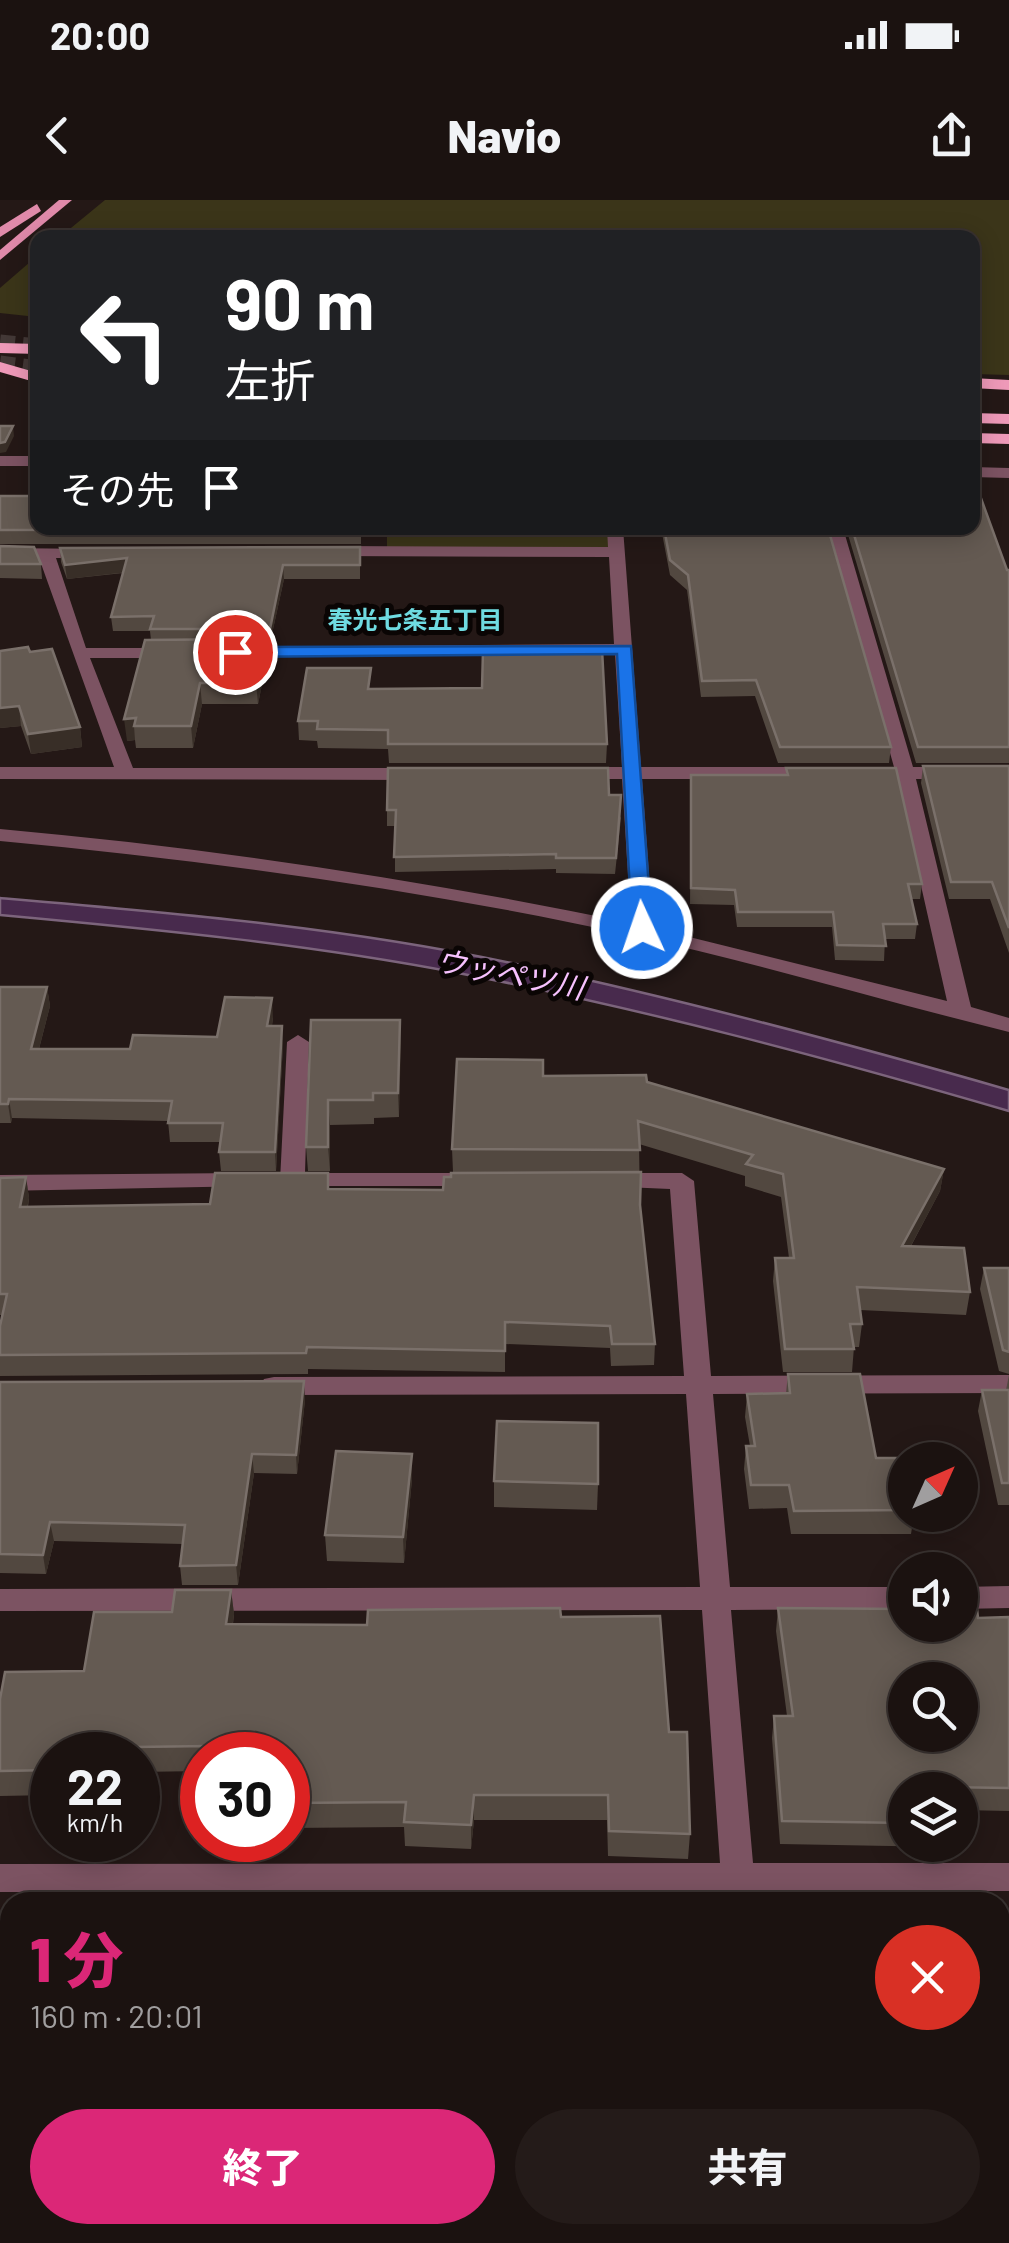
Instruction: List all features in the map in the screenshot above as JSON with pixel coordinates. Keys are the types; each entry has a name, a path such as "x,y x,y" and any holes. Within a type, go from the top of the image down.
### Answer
{"highway":[{"path":"0,348 30,349"},
{"path":"0,367 30,376"},
{"path":"980,383 1009,385"},
{"path":"980,398 1009,399"},
{"path":"980,418 1009,419"},
{"path":"980,438 1009,439"}],"main road":[{"path":"0,233 49,200"},
{"path":"31,230 66,200"},
{"path":"0,256 30,231"}],"street":[{"path":"0,460 30,461"},
{"path":"980,472 1009,473"},
{"path":"387,551 388,535"},
{"path":"616,535 642,928"},
{"path":"837,535 904,773 960,1010"},
{"path":"312,551 618,552"},
{"path":"0,553 122,553"},
{"path":"46,554 79,653 128,776"},
{"path":"79,653 625,649"},
{"path":"0,773 439,774"},
{"path":"556,773 1009,773"},
{"path":"0,835 134,845 445,891 642,928 1009,1024"},
{"path":"292,1181 298,1042"},
{"path":"0,1183 506,1181"},
{"path":"585,1181 682,1181 740,1890"},
{"path":"239,1387 1009,1384"},
{"path":"978,1598 1009,1597"},
{"path":"0,1600 888,1598"},
{"path":"0,1878 740,1890 1009,1877"}],"shaded area":[{"path":"105,200 1009,200 1009,375 980,374 980,230 69,230"},
{"path":"30,262 30,316 0,313 0,288"},
{"path":"387,535 616,535 618,552 387,551"}],"water":[{"name":"ウッペツ川","path":"0,898 329,932 525,966 768,1024 1009,1090 1009,1111 735,1036 528,987 287,946 0,915"}],"building":[{"path":"0,426 13,426 5,442 0,443"},
{"path":"0,496 30,496 30,530 0,530"},
{"path":"980,496 1009,570 1009,747 918,747 854,535 980,535"},
{"path":"665,535 830,535 891,747 780,747 756,680 702,681 688,575 670,560"},
{"path":"0,546 34,547 41,564 0,564"},
{"path":"360,547 360,565 283,565 270,629 150,629 154,616 111,617 127,558 65,565 60,548"},
{"path":"265,639 256,683 200,683 191,726 134,726 136,718 124,719 145,640"},
{"path":"28,647 30,652 52,649 80,727 28,734 19,706 0,708 0,651"},
{"path":"602,649 607,744 388,744 388,730 317,729 318,721 298,721 307,668 371,668 368,689 482,688 483,651"},
{"path":"923,766 1009,766 1009,928 992,882 951,882"},
{"path":"388,768 608,768 609,795 621,795 616,858 556,858 556,854 394,857 396,810 387,810"},
{"path":"786,768 896,768 922,884 908,884 917,924 883,924 886,946 837,945 833,912 738,912 735,890 691,888 691,775 788,775"},
{"path":"0,987 47,987 31,1049 130,1049 133,1035 217,1037 225,997 272,998 267,1026 282,1026 275,1152 219,1152 223,1123 168,1123 172,1101 9,1099 8,1104 0,1104"},
{"path":"311,1020 400,1020 398,1093 373,1093 373,1100 328,1100 328,1147 306,1147"},
{"path":"457,1059 543,1060 543,1076 646,1075 647,1082 944,1169 902,1246 964,1248 970,1292 857,1287 862,1324 850,1324 854,1349 785,1349 775,1258 794,1258 783,1174 746,1164 753,1155 638,1121 640,1150 452,1149"},
{"path":"641,1172 640,1205 655,1344 612,1344 610,1326 505,1322 505,1351 307,1347 306,1353 0,1355 0,1326 7,1294 0,1294 0,1178 26,1177 20,1207 210,1204 215,1173 328,1173 328,1189 443,1190 444,1177 451,1177 451,1173"},
{"path":"984,1268 1009,1268 1009,1352 1003,1350"},
{"path":"788,1374 860,1374 876,1458 888,1458 888,1510 794,1511 789,1485 751,1485 746,1446 755,1446 747,1394 790,1393"},
{"path":"304,1381 296,1455 252,1454 236,1565 180,1566 185,1525 50,1522 43,1555 0,1554 0,1382"},
{"path":"982,1390 1009,1390 1009,1483 1002,1483"},
{"path":"497,1421 598,1423 598,1484 494,1481"},
{"path":"336,1451 412,1454 403,1537 325,1535"},
{"path":"175,1590 231,1590 226,1624 367,1625 368,1610 560,1608 561,1617 660,1616 669,1732 687,1732 690,1834 609,1831 608,1795 474,1795 471,1825 404,1822 406,1802 310,1803 310,1732 180,1732 180,1746 160,1747 160,1732 30,1732 30,1770 0,1771 0,1699 5,1672 84,1671 94,1612 172,1612"},
{"path":"778,1608 888,1609 888,1642 978,1642 978,1618 1009,1617 1009,1788 978,1788 978,1772 888,1772 888,1823 782,1821 774,1716 793,1716"}],"tunnel":[{"path":"0,342 30,345"},
{"path":"0,363 30,367"}],"district":[{"name":"春光七条五丁目","path":"415,620"}],"route":[{"path":"235,652 625,649 642,928"}]}
